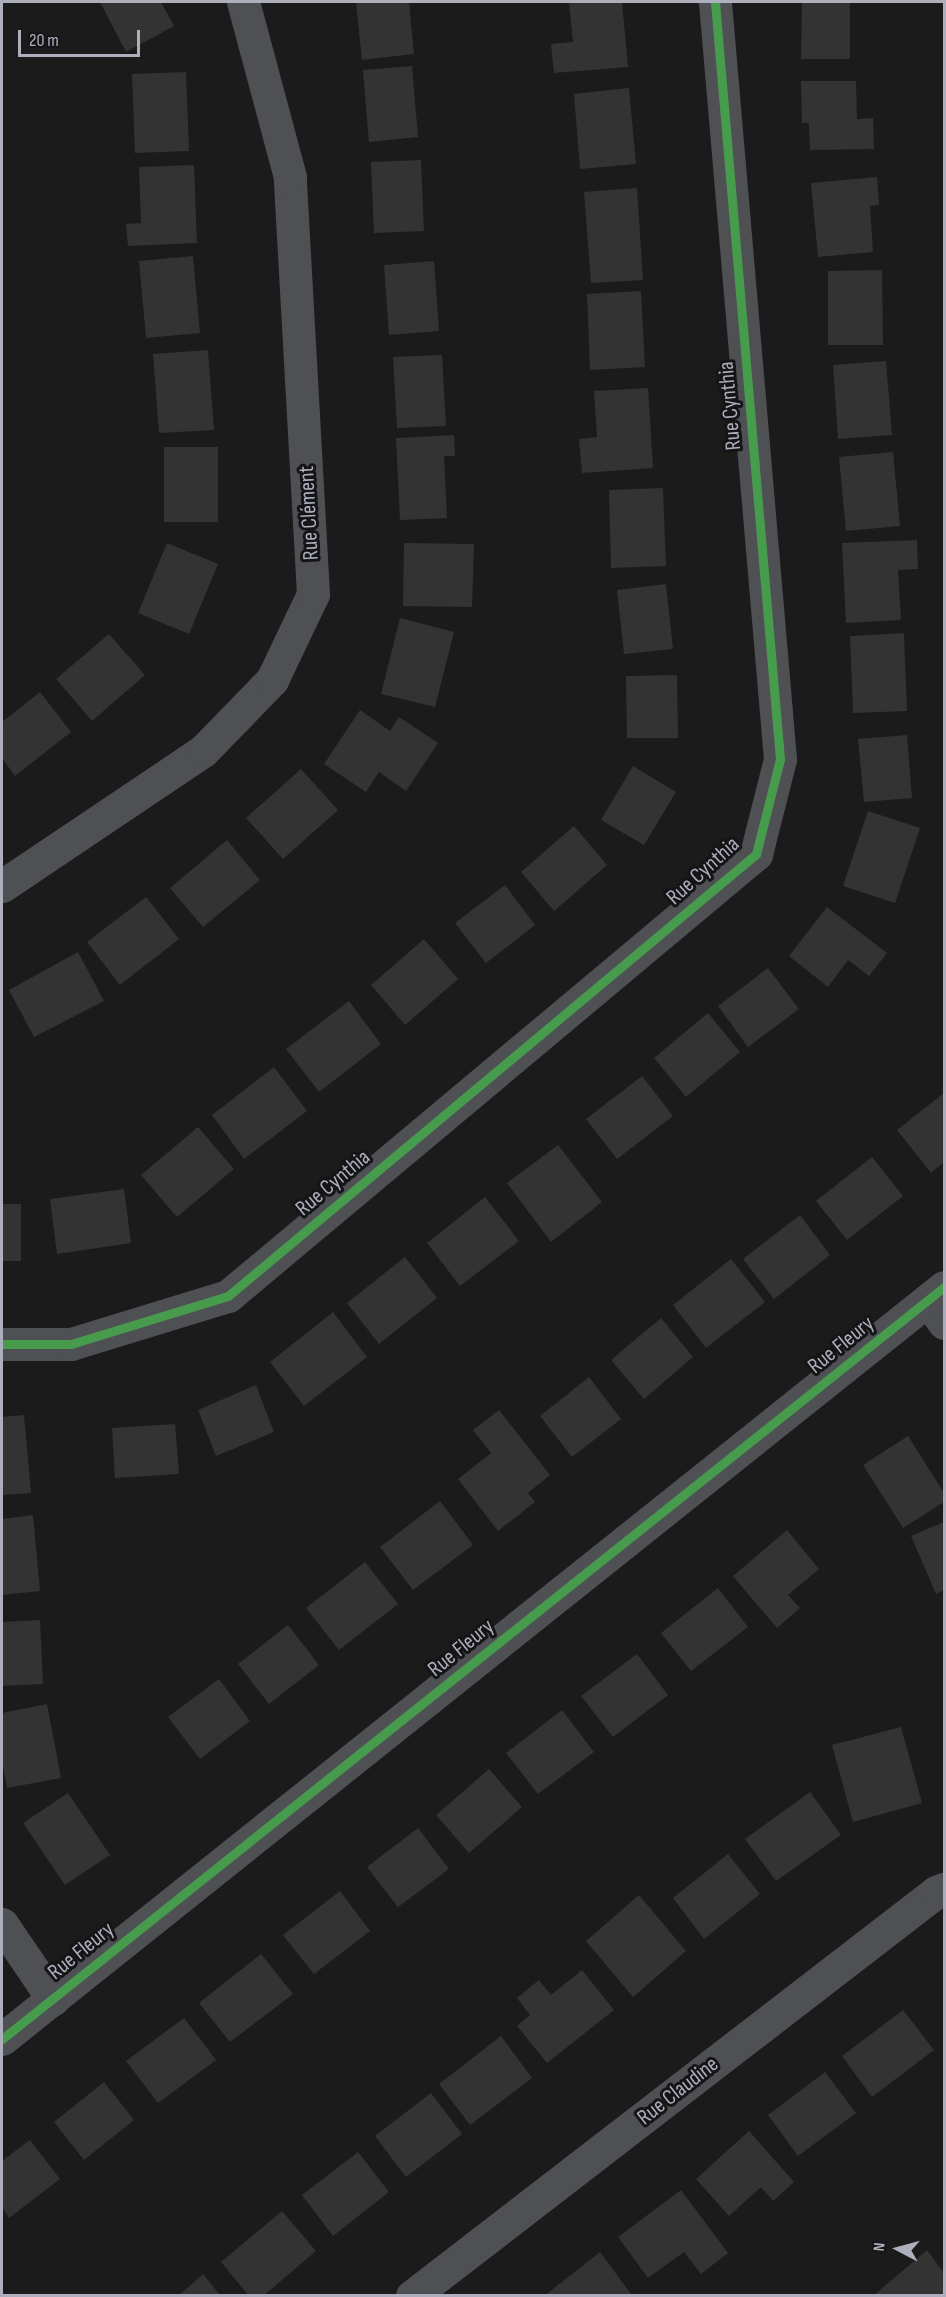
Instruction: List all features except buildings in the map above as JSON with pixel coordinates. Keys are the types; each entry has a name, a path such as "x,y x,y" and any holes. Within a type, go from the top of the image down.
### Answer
{"street":[{"name":"Rue Clément","path":"2,886 203,751 272,680 313,594 290,177 243,2"},
{"name":"Rue Cynthia","path":"2,1344 71,1344 228,1296 756,854 780,759 715,2"},
{"name":"Rue Fleury","path":"2,2039 939,1304"},
{"name":"Rue Claudine","path":"412,2295 936,1892 945,1888"},
{"path":"2,1924 53,1999"}],"cycle path":[{"path":"2,1344 71,1344 228,1296 756,854 780,759 715,2"},
{"path":"2,2039 944,1287"}]}
